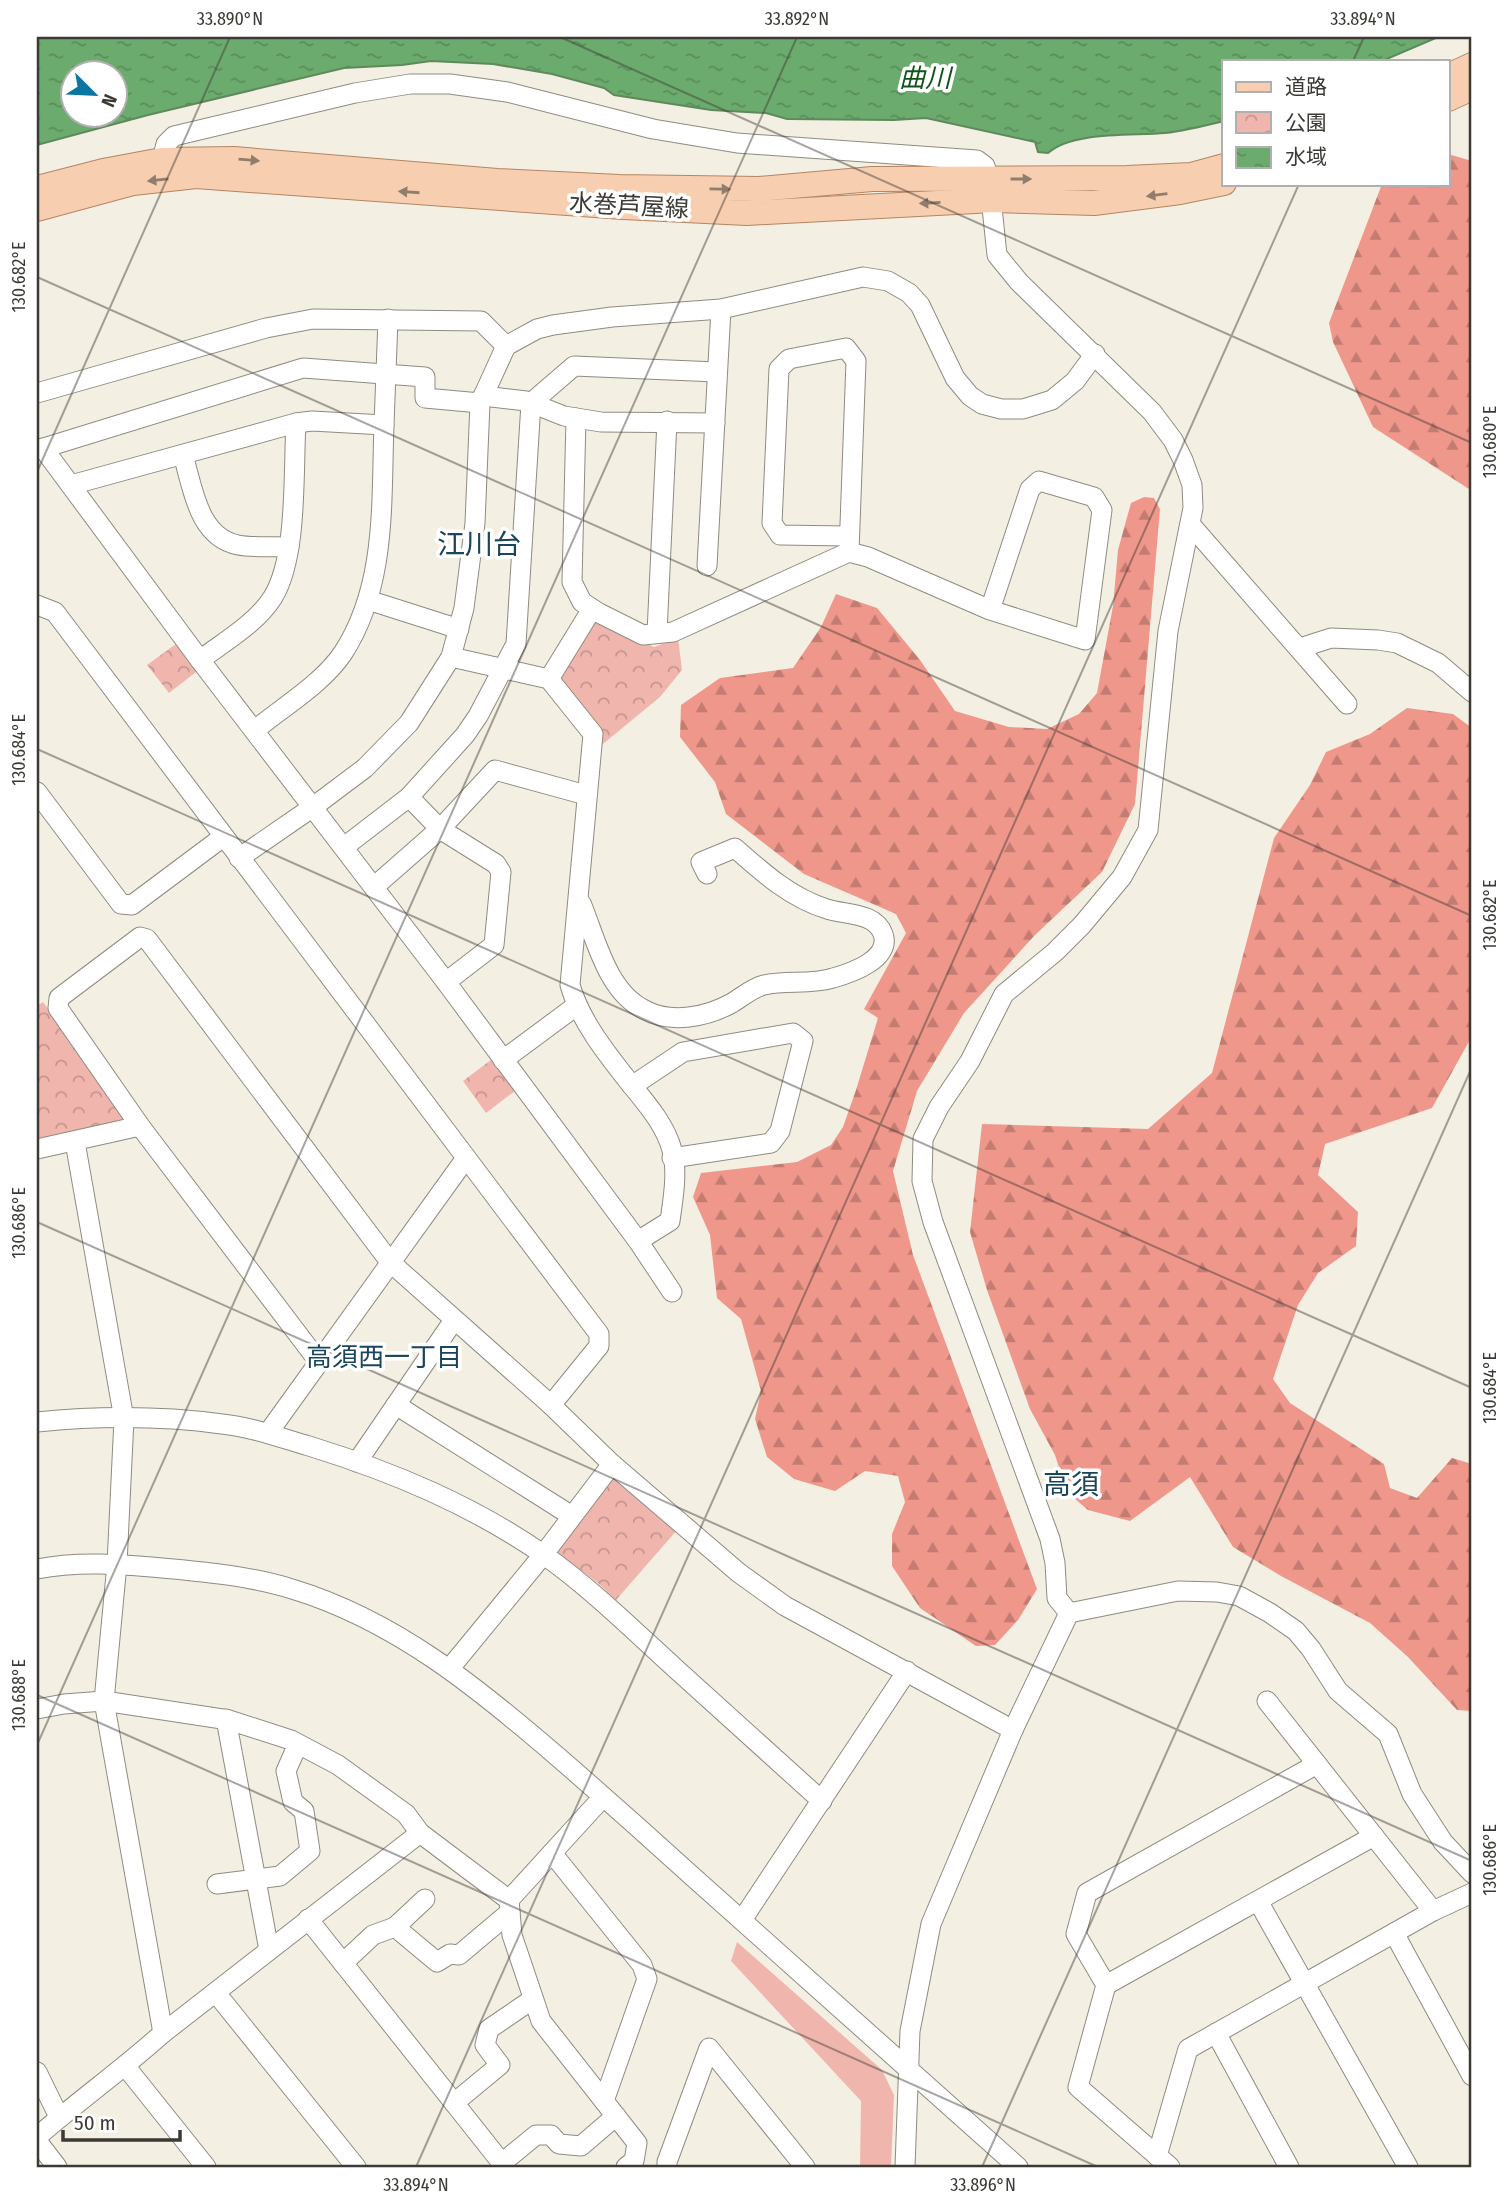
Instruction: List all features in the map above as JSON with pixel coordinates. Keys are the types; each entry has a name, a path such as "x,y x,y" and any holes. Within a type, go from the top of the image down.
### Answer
{"main road":[{"path":"1450,75 1472,65"},
{"path":"1450,98 1472,88"},
{"name":"水巻芦屋線","path":"37,188 103,171 162,160 234,159 497,181 619,187 760,189 872,179 1094,203 1180,192 1222,183"},
{"name":"水巻芦屋線","path":"37,209 133,183 196,176 623,207 747,213 1127,178 1191,175 1222,167"}],"street":[{"path":"162,160 166,144 174,136 355,93 410,84 450,84 507,92 653,129 737,143 976,160 985,166 997,255 1019,282 1152,412 1173,440 1184,460 1192,485 1193,508 1168,631 1148,830 1122,877 1082,925 1055,953 1004,993 970,1062 939,1107 923,1139 922,1181 933,1223 1050,1539 1055,1563 1057,1598 1069,1613"},
{"path":"239,858 365,768 409,723 450,657 464,608 475,523 482,399 506,346 537,329 553,325 612,317 721,309 863,277 888,281 909,293 920,305 955,379 970,396 982,404 1001,409 1023,409 1052,400 1095,355"},
{"path":"707,566 721,309"},
{"path":"37,393 267,328 313,319 481,321 506,346"},
{"path":"255,730 321,678 342,654 362,618 368,600 376,574 382,495 388,319"},
{"path":"848,544 856,361 846,348 789,359 779,369 772,523 780,535 848,544 868,557 990,610 1086,640 1102,510 1094,497 1039,481 1030,489 990,610"},
{"path":"344,847 409,797 465,735 516,644 531,403 573,366 717,372"},
{"path":"672,1293 638,1241 446,982 200,660 71,485 40,449 303,368 425,377 425,398 531,403 564,416 601,422 715,423"},
{"path":"576,418 572,582 582,601 643,635 673,632 848,544"},
{"path":"71,485 296,423 312,421 384,425"},
{"path":"657,633 667,421"},
{"path":"200,660 252,621 272,599 286,571 296,423"},
{"path":"183,455 201,516 212,532 237,545 289,547"},
{"path":"1190,524 1347,704"},
{"path":"368,600 459,629"},
{"path":"37,605 55,612 598,1334 599,1346 551,1405"},
{"path":"549,679 592,608"},
{"path":"1300,648 1331,638 1397,643 1438,663 1472,692"},
{"path":"450,657 549,679 593,734 570,985 576,1006 655,1114 672,1151 674,1190 670,1221 638,1241"},
{"path":"374,886 440,830 495,770 586,795"},
{"path":"37,792 121,904 132,905 223,837"},
{"path":"409,797 440,830 496,864 501,872 494,945 446,982"},
{"path":"579,899 613,981 643,1010 660,1016 710,1014 760,986 831,979 861,967 879,956 884,943 883,932 875,924 862,916 831,911 800,900 735,848 701,862 707,874"},
{"path":"319,1362 141,1126 58,1008 59,998 140,937 147,939 390,1262 551,1405 612,1464 739,1573 785,1606 1013,1730"},
{"path":"503,1060 576,1006"},
{"path":"632,1086 683,1052 793,1033 803,1041 780,1131 771,1143 672,1158"},
{"path":"37,1149 141,1126"},
{"path":"75,1142 124,1419 117,1564 104,1701 163,2033"},
{"path":"268,1433 466,1158"},
{"path":"357,1462 454,1320"},
{"path":"396,1405 572,1516"},
{"path":"37,1422 66,1419 175,1419 224,1424 268,1433 357,1462 456,1502 543,1555 601,1599 822,1801"},
{"path":"450,1668 543,1555 612,1464"},
{"path":"37,1569 117,1564 223,1574 291,1589 368,1621 450,1668 603,1797 1018,2167"},
{"path":"1069,1613 1178,1591 1217,1592 1239,1596 1270,1613 1296,1631 1338,1691 1388,1734 1412,1794 1443,1842 1472,1873"},
{"path":"905,2167 910,2031 931,1924 1013,1730 1069,1613"},
{"path":"742,1920 907,1671"},
{"path":"37,1709 104,1701 226,1719 298,1744 338,1765 406,1814 420,1833 509,1906 512,1935 541,2021 637,2143 634,2161 625,2167"},
{"path":"1268,1701 1433,1911"},
{"path":"226,1719 269,1950"},
{"path":"218,1884 280,1876 310,1851 304,1811 293,1802 286,1771 298,1744"},
{"path":"1317,1764 1087,1893 1076,1934 1106,1985 1079,2087 1163,2162 1188,2049 1433,1911 1472,1893"},
{"path":"395,1927 437,1962 450,1954 459,1955 509,1906 603,1797"},
{"path":"57,2167 37,2139 59,2117 126,2067 163,2033 420,1833"},
{"path":"1106,1985 1374,1836"},
{"path":"308,1919 503,2165 536,2135 551,2135 559,2144 582,2146 610,2109 647,1979 642,1965 552,1853"},
{"path":"343,1963 373,1935 395,1927 425,1899"},
{"path":"1258,1901 1408,2167"},
{"path":"1394,1933 1472,2076"},
{"path":"216,1993 356,2167"},
{"path":"454,2104 500,2065 485,2045 489,2029 533,2000"},
{"path":"1216,2033 1289,2167"},
{"path":"667,2167 709,2048 805,2167"},
{"path":"126,2067 206,2167"},
{"path":"37,2072 59,2117"}],"green space":[{"path":"1450,155 1472,161 1472,491 1373,427 1333,342 1329,323 1381,186 1450,186"},
{"path":"1144,497 1154,498 1160,509 1135,804 1102,872 1035,935 964,1013 917,1091 893,1171 913,1255 1037,1589 1018,1620 995,1645 976,1646 920,1608 892,1566 892,1534 905,1502 898,1476 865,1471 835,1491 794,1479 767,1457 755,1419 761,1391 741,1319 717,1298 710,1235 693,1197 701,1173 797,1162 831,1145 843,1127 878,1018 864,1009 906,933 896,914 804,874 726,814 715,782 680,737 681,705 720,678 793,668 821,627 836,594 877,608 920,660 955,711 1009,727 1047,729 1079,714 1097,693 1113,606 1118,550 1131,503"},
{"path":"598,621 654,647 678,638 682,670 660,697 598,748 561,679 593,624"},
{"path":"180,641 200,669 169,693 147,665"},
{"path":"1407,708 1453,714 1472,728 1472,1036 1432,1108 1325,1144 1318,1175 1358,1212 1356,1246 1318,1273 1298,1305 1273,1379 1290,1403 1384,1464 1390,1488 1417,1498 1452,1458 1472,1464 1472,1711 1457,1710 1408,1657 1370,1623 1233,1547 1190,1477 1130,1521 1088,1510 1067,1492 1055,1455 1030,1409 987,1290 970,1232 982,1124 1148,1129 1212,1073 1274,838 1310,785 1326,752 1370,734"},
{"path":"43,1002 125,1112 120,1124 37,1139 37,1006"},
{"path":"492,1059 516,1090 486,1113 463,1081"},
{"path":"611,1478 621,1478 678,1529 616,1600 558,1553 557,1546"},
{"path":"737,1942 882,2070 894,2095 891,2167 860,2167 861,2101 731,1961"}],"water":[{"name":"曲川","path":"37,37 1438,37 1384,60 1222,60 1222,121 1165,133 1087,138 1059,146 1048,153 1038,152 1035,142 926,118 787,119 766,113 711,110 614,95 604,88 552,74 493,64 431,61 344,68 130,120 130,60 60,60 60,130 92,130 37,145"}],"district":[{"name":"江川台","path":"479,544"},
{"name":"高須西一丁目","path":"384,1357"},
{"name":"高須","path":"1071,1484"}]}
